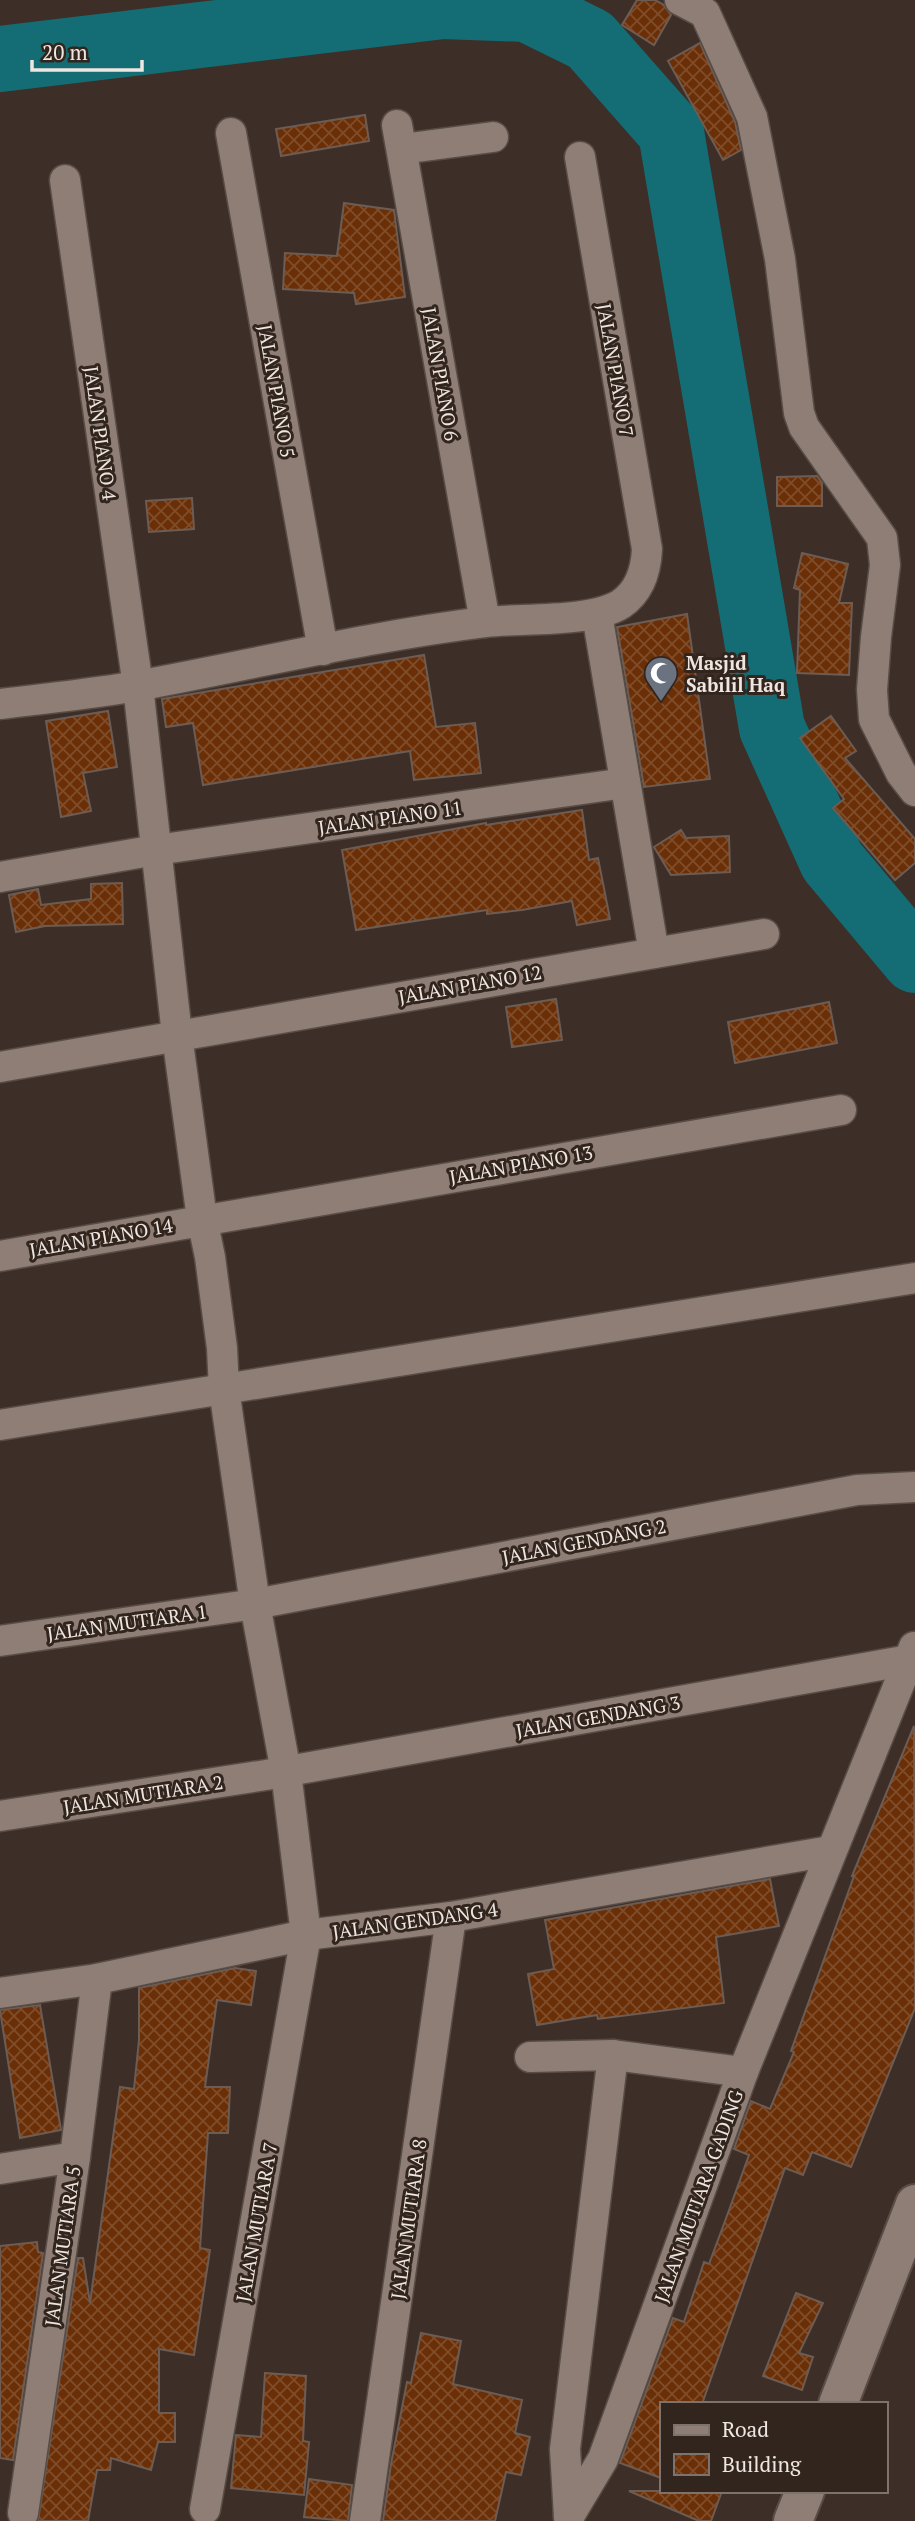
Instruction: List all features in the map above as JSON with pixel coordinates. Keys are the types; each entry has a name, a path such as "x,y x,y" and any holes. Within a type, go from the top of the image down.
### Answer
{"street":[{"path":"680,0 705,13 752,117 780,259 797,400 804,427 882,538 885,565 872,690 874,719 901,773 915,791"},
{"name":"JALAN PIANO 5","path":"231,133 323,650"},
{"name":"JALAN PIANO 6","path":"485,622 400,137 493,137"},
{"name":"JALAN PIANO 7","path":"580,157 647,549 646,569 641,582 622,603 597,614"},
{"name":"JALAN PIANO 4","path":"65,180 138,686 177,1035 222,1348"},
{"path":"0,704 138,686 485,622 597,614 654,953"},
{"name":"JALAN PIANO 11","path":"0,877 156,850 625,783"},
{"name":"JALAN PIANO 12","path":"0,1067 764,934"},
{"name":"JALAN PIANO 13","path":"202,1219 841,1110"},
{"name":"JALAN PIANO 14","path":"0,1256 202,1219"},
{"path":"0,1425 915,1278"},
{"name":"JALAN MUTIARA 7","path":"205,2509 306,1935 286,1772 255,1604 224,1389 222,1348"},
{"name":"JALAN GENDANG 2","path":"255,1604 857,1489 915,1487"},
{"name":"JALAN MUTIARA 1","path":"0,1641 255,1604"},
{"path":"743,2072 912,1652"},
{"name":"JALAN GENDANG 3","path":"286,1772 912,1652"},
{"name":"JALAN MUTIARA 2","path":"0,1816 286,1772"},
{"name":"JALAN GENDANG 4","path":"0,1993 97,1979 306,1935 452,1917 830,1851"},
{"name":"JALAN MUTIARA 8","path":"365,2521 452,1917"},
{"name":"JALAN MUTIARA 5","path":"23,2513 75,2157 97,1979"},
{"path":"568,2519 565,2449 613,2055"},
{"name":"JALAN MUTIARA GADING","path":"530,2057 613,2055 743,2072 603,2459 568,2519"},
{"path":"0,2169 75,2157"},
{"path":"839,2402 915,2204"},
{"path":"793,2521 804,2493"}],"building":[{"path":"637,0 655,0 664,5 671,15 654,45 622,25"},
{"path":"700,43 735,122 741,150 723,160 668,61"},
{"path":"365,115 369,141 281,156 276,129"},
{"path":"344,203 394,210 405,297 356,304 354,293 283,289 285,253 337,256"},
{"path":"817,476 822,483 822,506 777,506 777,477"},
{"path":"192,498 194,529 149,532 146,501"},
{"path":"802,553 848,564 839,603 852,603 849,675 797,673 800,590 794,588"},
{"name":"Masjid Sabilil Haq","path":"687,614 710,779 644,787 617,627"},
{"path":"424,655 436,727 475,723 481,773 414,780 410,751 203,785 193,723 166,727 162,699"},
{"path":"108,711 117,767 83,773 91,811 61,817 46,721"},
{"path":"831,716 856,751 845,758 915,839 915,863 895,880 833,808 844,799 800,738"},
{"path":"582,810 589,860 598,858 610,919 577,925 572,901 487,914 487,910 356,930 342,850 486,823"},
{"path":"681,830 686,838 729,836 730,872 671,875 654,847"},
{"path":"122,883 123,924 45,926 16,932 9,895 38,889 41,905 91,899 91,884"},
{"path":"556,999 562,1040 512,1047 506,1007"},
{"path":"829,1002 837,1043 735,1063 728,1022"},
{"path":"914,1726 915,2008 851,2167 812,2152 803,2175 785,2168 703,2402 660,2402 660,2478 620,2463 673,2318 684,2322 704,2262 709,2264 749,2155 734,2149 751,2101 770,2109 794,2052 791,2051 852,1876"},
{"path":"770,1879 779,1926 716,1937 724,2003 598,2019 597,2015 537,2025 528,1974 554,1969 545,1920"},
{"path":"235,1968 256,1971 251,2005 217,2000 205,2087 230,2087 228,2133 208,2133 200,2248 210,2250 194,2355 159,2349 159,2413 175,2413 175,2442 158,2442 151,2470 111,2458 110,2470 97,2470 88,2521 38,2521 78,2258 83,2258 90,2303 120,2087 134,2089 139,2040 139,1988"},
{"path":"40,2005 61,2130 20,2138 0,2010"},
{"path":"37,2242 38,2252 43,2253 13,2460 0,2458 0,2246"},
{"path":"796,2293 823,2303 799,2353 813,2357 802,2390 763,2376"},
{"path":"421,2333 461,2341 453,2384 522,2400 515,2433 530,2437 521,2475 506,2472 495,2521 383,2521 407,2382 411,2383"},
{"path":"265,2373 306,2376 303,2441 309,2442 304,2495 231,2488 236,2435 261,2437"},
{"path":"309,2479 352,2485 348,2521 304,2517"},
{"path":"629,2491 721,2493 711,2521 699,2521"}],"waterway":[{"path":"0,59 443,6 527,9 590,40 671,132 772,728 832,861 915,960"}],"place":[{"name":"Masjid Sabilil Haq","path":"661,703"}]}
